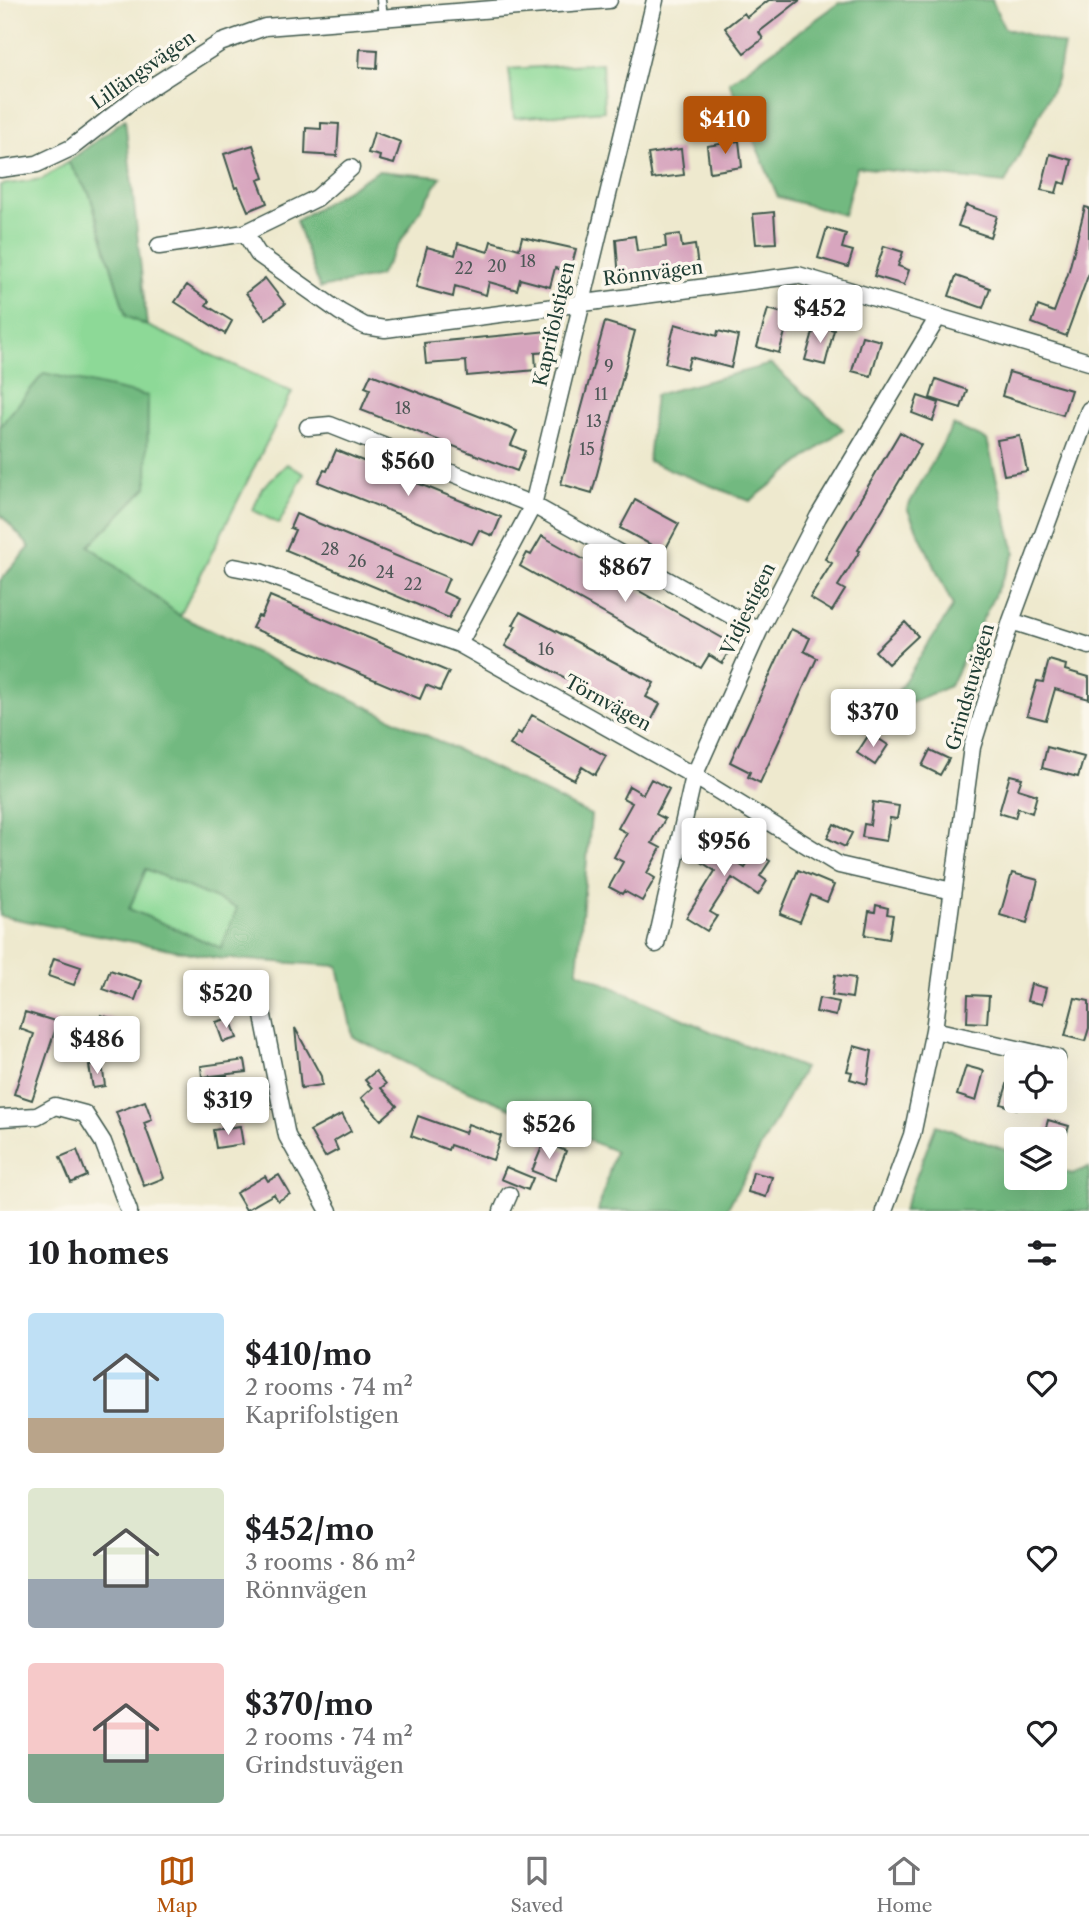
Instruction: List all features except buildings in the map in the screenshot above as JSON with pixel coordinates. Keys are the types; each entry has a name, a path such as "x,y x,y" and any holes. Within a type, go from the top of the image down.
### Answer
{"street":[{"name":"Lillängsvägen","path":"0,169 37,164 71,148 139,95 220,43 265,27 609,0"},
{"name":"Kaprifolstigen","path":"459,644 533,505 655,0"},
{"path":"159,246 245,233 317,198 351,168"},
{"name":"Rönnvägen","path":"245,233 258,254 340,312 365,326 384,329 799,275 1089,362"},
{"name":"Vidjestigen","path":"656,944 694,776 759,631 818,517 937,317"},
{"name":"Grindstuvägen","path":"884,1211 912,1135 934,1030 972,747 1011,621 1089,412"},
{"path":"308,427 330,425 533,505 759,631"},
{"name":"Törnvägen","path":"234,567 260,572 459,644 694,776 839,864 952,891"},
{"path":"1011,621 1089,646"},
{"path":"263,1016 287,1136 329,1211"},
{"path":"934,1030 1022,1050"},
{"path":"0,1118 37,1116 55,1106 85,1114 103,1142 129,1211"},
{"path":"502,1211 509,1195"}],"lane":[{"path":"381,0 383,17"}],"green space":[{"path":"859,0 992,0 1004,28 1064,45 1057,80 1005,183 857,167 844,215 778,197 729,82 839,3"},
{"path":"602,63 604,111 514,118 509,69"},
{"path":"125,119 147,326 126,316 90,195 68,162"},
{"path":"68,162 90,195 126,316 292,392 180,616 89,546 147,487 0,426 0,185 42,179"},
{"path":"378,171 441,177 379,276 320,288 296,221"},
{"path":"771,364 843,429 750,501 648,461 655,395"},
{"path":"44,373 148,396 147,487 89,546 180,616 591,815 577,971 712,1032 804,1068 726,1211 598,1211 615,1151 433,1076 353,1037 338,966 216,958 0,916 0,581 30,547 0,514 0,426","holes":["146,869 237,908 221,948 129,909"]},
{"path":"953,425 987,440 1015,553 950,686 883,714 953,606 907,508"},
{"path":"287,464 304,474 279,524 253,510 262,488"},
{"path":"146,869 238,908 221,948 129,909"},
{"path":"936,1125 1004,1149 1004,1190 1067,1190 1067,1172 1072,1174 1089,1167 1089,1211 903,1211"}]}
